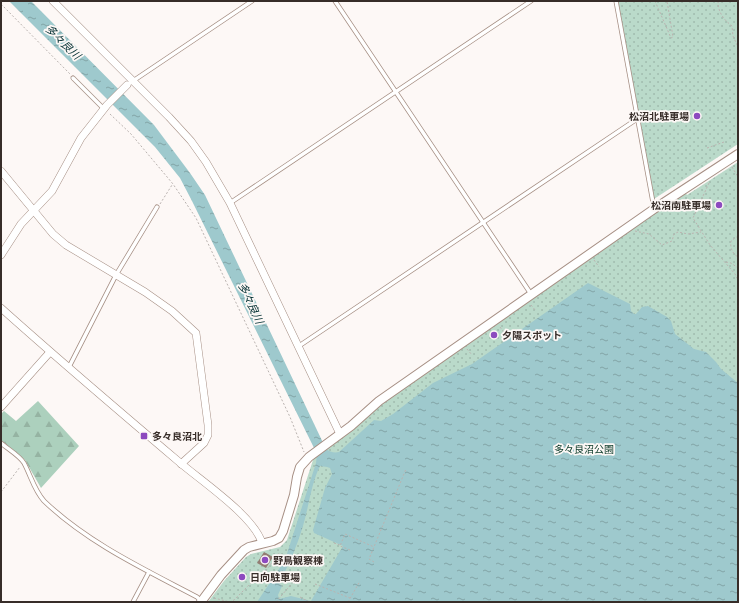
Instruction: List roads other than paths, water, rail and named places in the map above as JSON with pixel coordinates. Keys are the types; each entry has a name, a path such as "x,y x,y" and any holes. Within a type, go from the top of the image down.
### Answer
{"street":[{"path":"53,1 130,83 169,117 206,162 230,203 340,434"},
{"path":"1,255 22,224 52,191 81,138 106,107 130,83"},
{"path":"201,602 221,575 244,550 249,547 276,540 281,534 294,495 298,470 308,458 340,434 379,401 654,209 738,154"},
{"path":"1,171 53,234 66,245 145,292 172,311 196,333 208,435 204,443 181,464"},
{"path":"1,308 181,464 232,505 250,523 260,537 262,543"},
{"path":"1,407 50,352"}],"lane":[{"path":"130,83 252,1"},
{"path":"335,1 532,294"},
{"path":"230,203 531,1"},
{"path":"616,1 654,209"},
{"path":"73,78 106,107"},
{"path":"299,346 637,119"},
{"path":"69,367 116,275 157,207"},
{"path":"1,444 24,462 31,480 44,500 98,542 201,602"},
{"path":"133,602 149,572"}],"water":[{"name":"多々良沼公園","path":"9,1 31,1 154,125 190,173 205,195 326,449 329,451 339,452 374,420 381,421 393,414 433,383 472,364 588,283 630,304 631,311 634,314 636,314 642,307 648,306 667,317 671,321 675,334 694,349 706,352 721,369 738,383 738,602 257,602 285,560 316,463 317,454 180,178 155,147","holes":["320,466 330,468 332,474 325,488 313,530 314,533 343,546 311,601 291,596 279,599 278,595 282,586 279,583 298,541 317,473"]}],"place":[{"name":"松沼北駐車場","path":"697,116"},
{"name":"松沼南駐車場","path":"719,205"},
{"name":"夕陽スポット","path":"494,335"},
{"name":"多々良沼北","path":"144,436"},
{"name":"野鳥観察棟","path":"265,560"},
{"name":"日向駐車場","path":"242,577"}],"water label":[{"name":"多々良川","path":"63,42"},
{"name":"多々良川","path":"251,303"}]}
